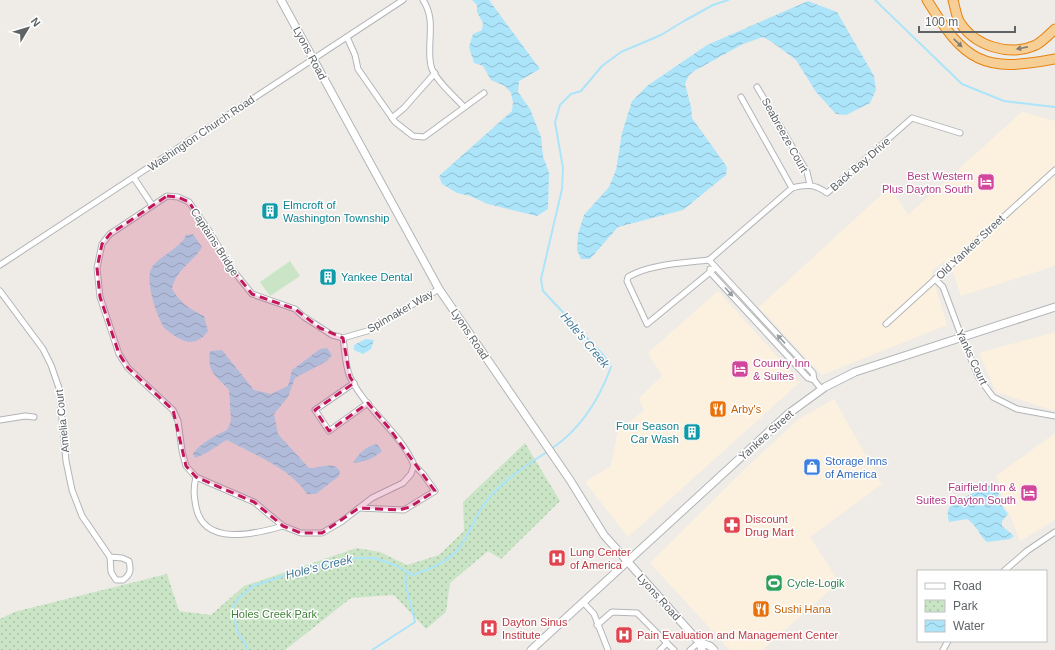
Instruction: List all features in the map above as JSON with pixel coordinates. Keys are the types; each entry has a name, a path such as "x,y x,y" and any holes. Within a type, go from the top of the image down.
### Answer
{"highway":[{"path":"927,0 950,35 968,51 983,60 1004,65 1016,65 1055,59"},
{"path":"953,0 959,20 968,32 979,41 1001,49 1020,50 1036,44 1055,29"}],"main road":[{"name":"Lyons Road","path":"281,0 439,289 570,480 604,535 699,642 702,650"},
{"name":"Yankee Street","path":"531,650 788,414 822,390 855,372 1055,308"},
{"name":"Lyons Road","path":"699,642 710,646 714,650"}],"street":[{"name":"Washington Church Road","path":"0,265 403,0"},
{"path":"423,0 430,11 432,24 429,44 431,67 464,107"},
{"path":"347,37 355,55 358,69 392,118 402,129 418,138 424,136 484,93"},
{"path":"392,118 404,108 435,73"},
{"name":"Seabreeze Court","path":"757,87 807,172 810,185"},
{"name":"Seabreeze Court","path":"741,97 792,188"},
{"name":"Back Bay Drive","path":"792,188 805,184 819,187 827,192 912,118 960,133"},
{"name":"Old Yankee Street","path":"886,324 1055,170"},
{"path":"134,178 152,205"},
{"path":"715,268 647,324 627,281 628,277 641,271 670,264 709,260 792,188"},
{"name":"Captains Bridge","path":"196,477 186,466 182,452 178,421 173,410 128,368 119,354 100,297 97,268 102,244 110,234 167,196 178,197 189,202 232,269 252,294 295,309 320,328 343,338"},
{"path":"709,260 813,373 814,380 822,390"},
{"path":"709,260 710,272 808,378 814,380"},
{"name":"Yanks Court","path":"935,279 943,287 979,378 993,397 1017,409 1055,416"},
{"name":"Spinnaker Way","path":"343,338 367,331 439,289"},
{"name":"Amelia Court","path":"0,291 43,349 51,365 59,388 66,461 72,490 82,516 110,557 111,572 116,580 123,580 129,576 131,569 129,561 122,558 110,557"},
{"path":"760,326 765,322"},
{"path":"343,338 350,377 368,403 409,455 414,466 423,474 435,491 404,510 359,508"},
{"path":"354,383 315,410 329,431 368,403"},
{"path":"0,420 25,416 34,418"},
{"path":"283,526 260,533 242,535 226,534 205,526 198,518 192,489 196,477 254,502 283,526 301,533 322,533 341,522 372,498 403,483 411,474 414,466"},
{"path":"1005,570 1027,551 1055,532"},
{"path":"583,602 594,614 608,650"},
{"path":"597,625 612,612 638,613 674,650"},
{"path":"690,650 699,642"},
{"path":"660,650 667,643"}],"highlighted area":[{"path":"167,196 178,197 189,202 232,269 252,294 295,309 320,328 343,338 350,377 354,383 315,410 329,431 368,403 389,428 435,491 410,507 399,510 359,508 322,533 301,533 283,526 254,502 196,477 186,466 173,410 128,368 119,354 100,297 97,268 102,244 110,234"}],"shaded area":[{"path":"1022,112 1055,121 1055,266 961,296 953,272 944,261 931,272 947,325 822,375 759,307 890,187 908,215"},
{"path":"718,291 800,382 628,537 585,482 611,466 618,430 644,411 639,398 662,376 648,353"},
{"path":"1055,332 1055,411 996,392 979,353"},
{"path":"834,399 882,484 810,537 839,582 762,650 730,650 650,563 749,465 799,419"},
{"path":"1055,433 1055,520 1020,541 1010,515 1000,499 1003,491 996,476"}],"green space":[{"path":"290,261 300,276 270,296 260,282"},
{"name":"Holes Creek Park","path":"525,443 560,501 501,559 488,551 450,583 446,612 426,629 394,595 351,598 285,650 0,650 0,619 14,612 167,574 179,611 211,615 244,586 357,548 380,552 407,565 439,555 464,531 463,502"}],"water":[{"path":"472,0 489,0 540,69 519,81 518,92 530,109 541,137 543,156 549,173 548,209 537,216 488,204 470,196 457,193 442,184 439,176 512,111 513,102 511,93 505,86 491,80 483,66 474,63 469,47 473,34 482,30 483,23 477,12 477,5"},
{"path":"808,1 837,12 874,76 876,90 870,103 846,115 836,114 816,92 796,60 763,37 743,44 696,70 689,75 685,84 691,107 692,118 727,167 726,175 683,210 618,227 590,259 581,259 577,250 578,234 584,215 609,187 616,170 622,133 632,101 647,86 707,45"},
{"path":"193,234 202,247 177,276 172,289 186,305 204,316 208,331 200,339 191,342 182,340 164,327 153,299 149,278 152,267 156,262 178,245 186,235"},
{"path":"366,339 374,340 371,349 363,354 354,350 354,345"},
{"path":"327,348 332,355 327,361 295,378 288,397 274,414 278,434 309,468 328,465 335,466 340,471 339,476 316,494 307,494 300,485 282,469 227,440 195,458 193,454 195,451 208,440 227,430 231,421 229,390 216,377 211,369 209,359 210,351 222,350 254,390 271,394 288,386 292,370 320,349"},
{"path":"377,444 382,451 379,454 369,460 353,463 363,451"},
{"path":"994,483 999,490 998,501 1008,514 1002,521 1002,526 1014,536 1010,539 987,542 973,524 967,519 949,522 948,511 954,502"}],"waterway":[{"name":"Hole's Creek","path":"551,449 562,441 588,413 601,391 611,367 604,356 543,291 541,279 562,189 563,168 555,122 560,105 571,94 581,91 602,66 621,52 661,35 713,5 728,0"},
{"name":"Hole's Creek","path":"875,0 962,84 1004,101 1055,107"},
{"name":"Hole's Creek","path":"246,650 247,646 238,633 232,609 238,599 253,586 311,567 353,558 374,558 395,565 413,575 428,569 443,562 461,546 481,508 501,485 531,462 547,452"},
{"path":"372,650 415,622 405,582 408,572"}],"place":[{"name":"Best Western Plus Dayton South","path":"986,182"},
{"name":"Elmcroft of Washington Township","path":"270,211"},
{"name":"Yankee Dental","path":"328,277"},
{"name":"Country Inn & Suites","path":"740,369"},
{"name":"Arby's","path":"718,409"},
{"name":"Four Season Car Wash","path":"692,432"},
{"name":"Storage Inns of America","path":"812,467"},
{"name":"Fairfield Inn & Suites Dayton South","path":"1029,493"},
{"name":"Discount Drug Mart","path":"732,525"},
{"name":"Lung Center of America","path":"557,558"},
{"name":"Cycle-Logik","path":"774,583"},
{"name":"Sushi Hana","path":"761,609"},
{"name":"Dayton Sinus Institute","path":"489,628"},
{"name":"Pain Evaluation and Management Center","path":"624,635"}]}
